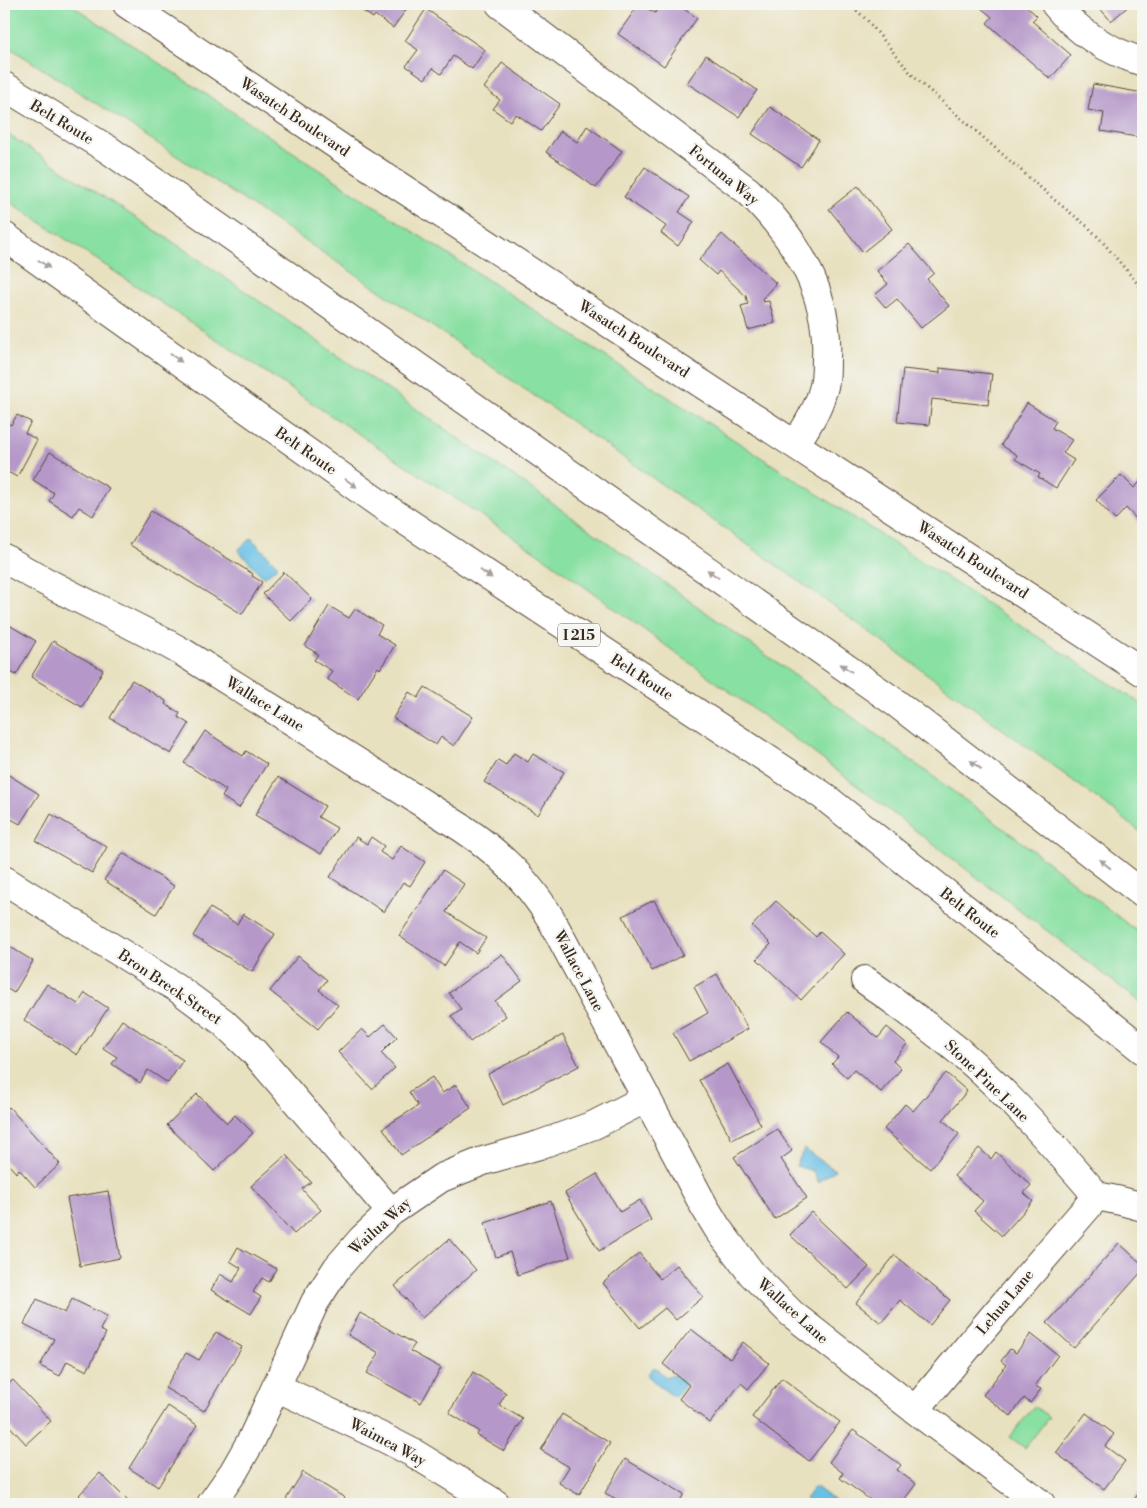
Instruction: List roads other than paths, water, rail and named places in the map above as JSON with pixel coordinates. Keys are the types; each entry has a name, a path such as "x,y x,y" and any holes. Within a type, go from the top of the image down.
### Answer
{"main road":[{"name":"Wasatch Boulevard","path":"126,4 350,154 1143,672"},
{"name":"Fortuna Way","path":"500,4 748,191 786,234 797,251 815,288 825,320 827,338 826,375 823,392 817,408 796,444"},
{"path":"1055,4 1072,22 1097,42 1125,56 1143,62"},
{"name":"Belt Route","path":"4,86 109,150 896,703 1143,894"},
{"name":"Belt Route","path":"4,236 380,504 822,795 1143,1050"},
{"name":"Wallace Lane","path":"4,558 52,586 131,624 184,653 454,822 497,853 526,883 551,919 704,1206 718,1229 752,1274 799,1320 1041,1504"},
{"name":"Bron Breck Street","path":"4,880 177,988 223,1022 254,1052 391,1212"},
{"name":"Stone Pine Lane","path":"865,980 960,1052 994,1084 1097,1196"},
{"name":"Wailua Way","path":"211,1504 243,1456 259,1426 307,1319 325,1285 349,1252 391,1212 424,1189 461,1169 539,1145 585,1128 647,1098"},
{"path":"1097,1196 1143,1207"},
{"name":"Lehua Lane","path":"915,1410 1097,1196"},
{"name":"Waimea Way","path":"276,1387 384,1438 496,1504"}],"water":[{"path":"251,538 278,566 264,578 238,550"},
{"path":"804,1149 835,1170 818,1182 813,1171 796,1166"},
{"path":"654,1367 666,1377 675,1375 686,1384 675,1397 647,1375"},
{"path":"815,1486 839,1504 812,1504 805,1499"}]}
